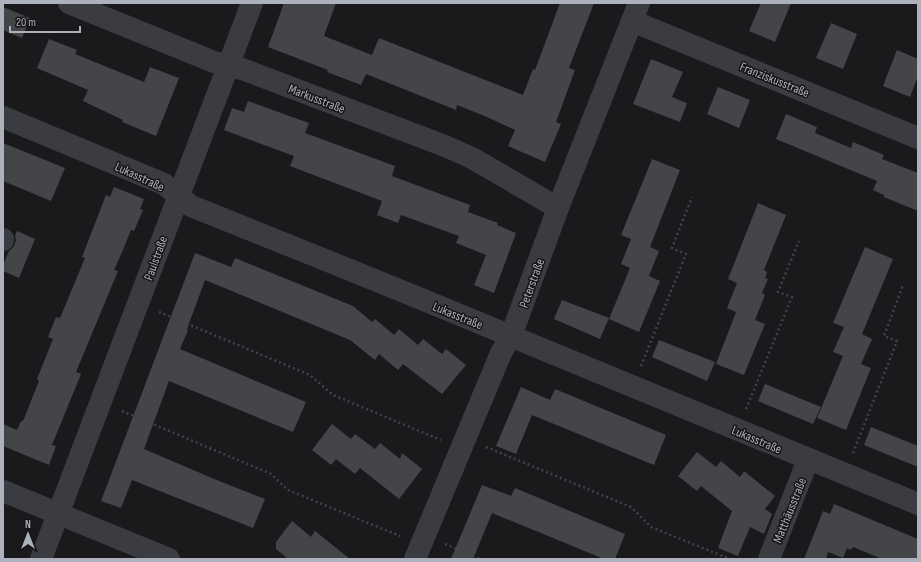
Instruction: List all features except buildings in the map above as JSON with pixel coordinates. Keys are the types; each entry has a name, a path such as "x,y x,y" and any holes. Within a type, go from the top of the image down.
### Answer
{"street":[{"name":"Markusstraße","path":"70,3 214,62 242,69 445,146 472,158 558,208"},
{"name":"Paulstraße","path":"41,559 252,3"},
{"name":"Franziskusstraße","path":"636,12 918,138"},
{"name":"Peterstraße","path":"419,547 501,353 511,336 558,208 636,12"},
{"name":"Lukasstraße","path":"3,117 164,184 191,206 918,504"},
{"name":"Matthäusstraße","path":"769,559 808,460"},
{"path":"3,491 170,559"}],"path":[{"path":"632,387 686,254 672,248 692,197"},
{"path":"738,430 792,298 778,292 798,241"},
{"path":"844,474 898,341 884,336 903,285"},
{"path":"138,304 310,375 333,395 631,507 651,527 730,559"},
{"path":"101,402 271,474 288,490 419,547 480,559"}]}
